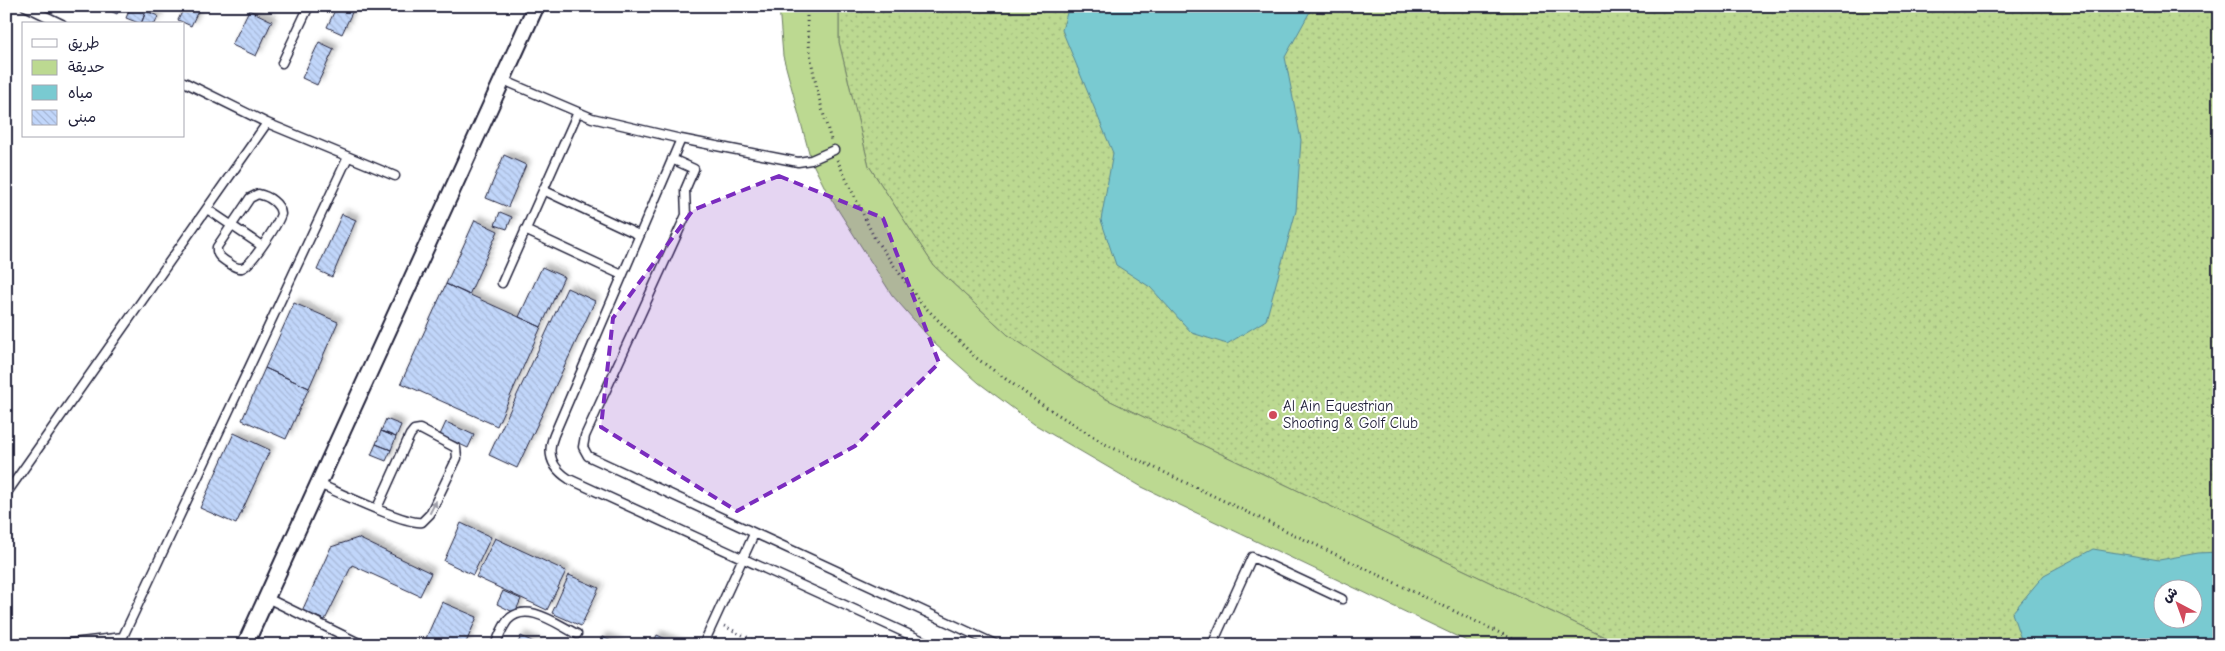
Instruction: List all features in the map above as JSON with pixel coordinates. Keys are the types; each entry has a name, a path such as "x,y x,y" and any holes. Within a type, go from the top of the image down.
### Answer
{"street":[{"path":"245,645 536,6"}],"lane":[{"path":"25,6 58,22"},
{"path":"282,64 309,6"},
{"path":"503,80 592,118 681,139 798,162 811,160 834,150"},
{"path":"185,82 348,158 396,176"},
{"path":"502,283 578,112"},
{"path":"6,494 268,122"},
{"path":"681,139 550,445 550,455 554,466 560,474 569,479 932,645"},
{"path":"119,645 348,158"},
{"path":"672,159 694,169 685,190 686,215 584,436 584,447 588,456 593,460 997,645"},
{"path":"543,190 640,235"},
{"path":"258,194 277,204 281,214 262,246 248,265 243,268 234,267 216,251 231,226 250,198 258,194"},
{"path":"206,209 262,246"},
{"path":"525,230 622,275"},
{"path":"319,484 377,508 412,522 422,522 426,519 457,458 456,448 420,429 414,430 377,508"},
{"path":"703,645 754,534"},
{"path":"1212,645 1252,557 1342,599"},
{"path":"266,598 346,641 363,645"},
{"path":"495,645 508,620 524,612 535,614 577,634"},
{"path":"56,645 123,636"}],"path":[{"path":"806,6 806,19 817,96 840,170 875,239 920,302 975,357 1030,397 1105,444 1525,645"},
{"path":"714,622 763,645"}],"highlighted area":[{"path":"779,176 883,218 939,363 855,446 737,511 601,427 613,318 693,210"}],"green space":[{"path":"779,6 839,6 839,42 869,166 934,266 1008,335 1104,398 1621,645 1475,645 1142,487 1034,424 979,383 936,345 892,295 828,194 811,160 783,56"},
{"path":"839,6 2219,6 2219,645 1621,645 1104,398 1008,335 934,266 869,166 839,42"}],"water":[{"path":"1069,6 1313,6 1285,57 1301,140 1296,211 1266,320 1227,344 1192,333 1150,287 1116,265 1101,220 1113,153 1062,30"},
{"path":"2093,549 2159,560 2198,553 2219,552 2219,645 2023,645 2012,613 2044,575"}],"building":[{"path":"100,6 121,6 117,14"},
{"path":"131,6 146,11 142,22 126,18"},
{"path":"185,6 198,11 191,26 178,20"},
{"path":"337,6 355,6 342,34 327,27"},
{"path":"249,10 272,21 256,56 232,45"},
{"path":"146,11 158,16 156,22 142,22"},
{"path":"319,42 334,49 317,85 302,78"},
{"path":"504,155 526,165 508,207 486,198"},
{"path":"500,212 512,217 507,229 495,225"},
{"path":"342,214 356,220 332,277 317,270"},
{"path":"475,220 498,231 469,295 446,284"},
{"path":"542,267 564,277 541,327 519,317"},
{"path":"446,284 541,327 497,426 401,383"},
{"path":"567,288 595,301 517,468 489,455"},
{"path":"294,303 338,322 309,388 265,368"},
{"path":"265,368 309,388 286,439 242,420"},
{"path":"386,419 401,425 396,437 381,431"},
{"path":"446,422 474,435 468,448 440,435"},
{"path":"381,431 396,437 391,450 376,444"},
{"path":"234,433 270,450 236,524 200,508"},
{"path":"376,444 391,450 386,461 371,455"},
{"path":"461,523 491,537 473,575 444,561"},
{"path":"358,538 431,573 420,596 352,565 325,620 302,611 331,547"},
{"path":"495,538 566,571 547,610 476,577"},
{"path":"569,575 599,588 581,626 552,613"},
{"path":"503,591 521,599 515,613 497,604"},
{"path":"442,602 477,617 465,645 423,645"},
{"path":"657,635 679,645 652,645"},
{"path":"521,636 540,645 517,645"},
{"path":"602,637 619,644 619,645 598,645"}],"place":[{"name":"Al Ain Equestrian Shooting & Golf Club","path":"1273,415"}]}
